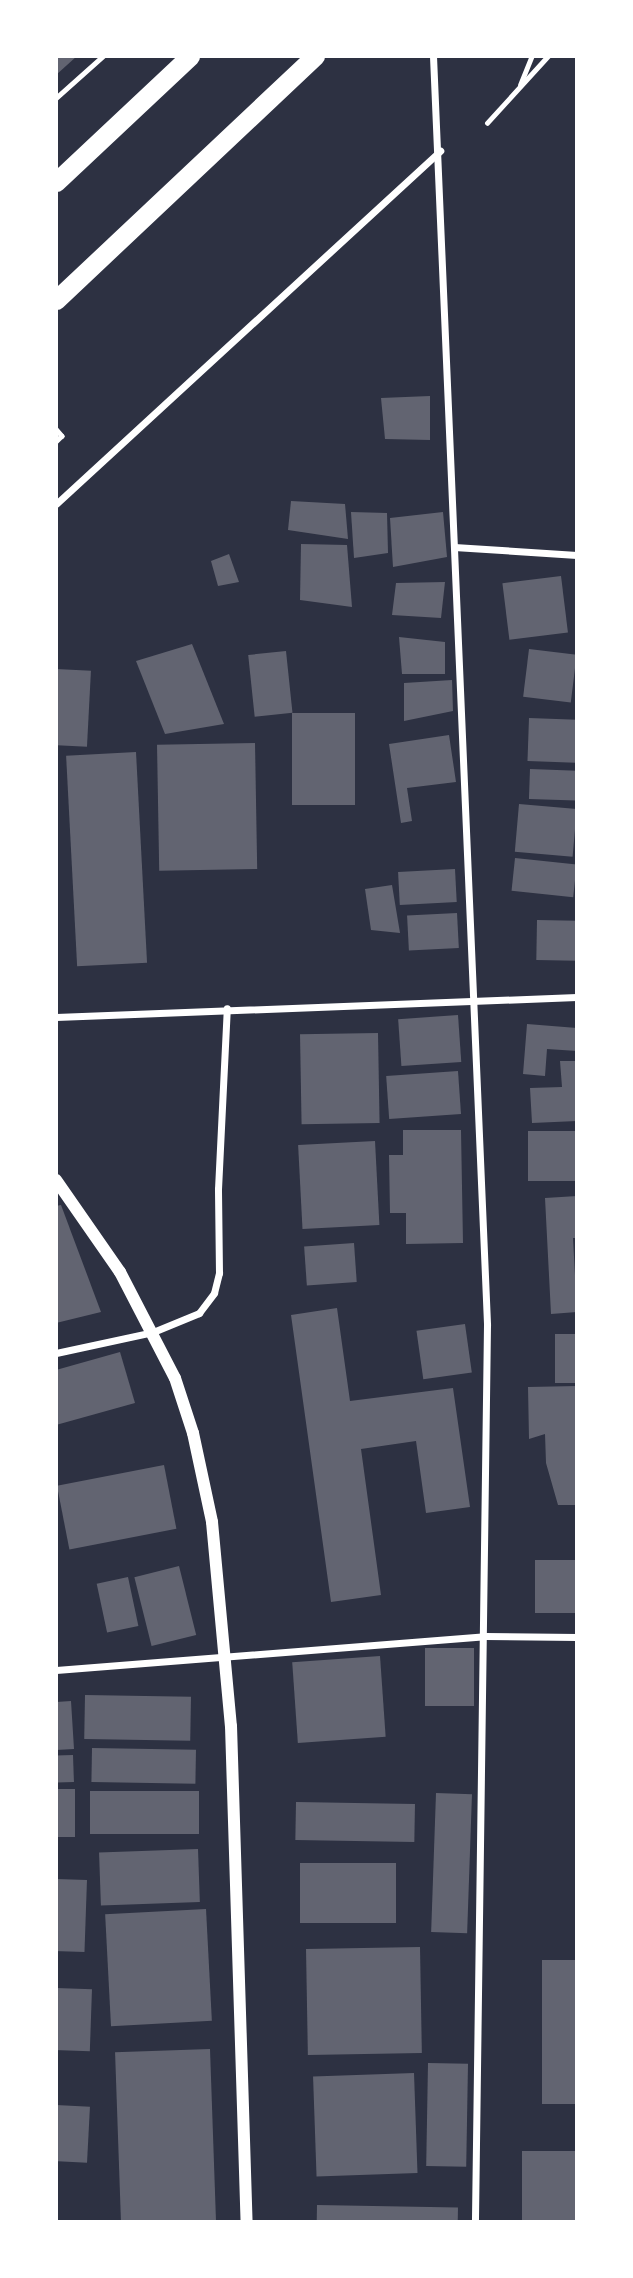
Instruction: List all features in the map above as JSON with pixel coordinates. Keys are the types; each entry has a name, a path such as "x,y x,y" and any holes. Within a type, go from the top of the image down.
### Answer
{"highway":[{"path":"56,182 190,56"},
{"path":"56,300 315,56"}],"street":[{"path":"433,56 440,151 487,1325 485,1636 475,2222"},
{"path":"56,504 440,151"},
{"path":"454,547 577,555"},
{"path":"56,1017 227,1008 577,997"},
{"path":"56,1353 153,1332 199,1314 214,1293 219,1273 218,1176 227,1008"},
{"path":"56,1180 120,1272 175,1378 193,1433 212,1522 226,1656 247,2222"},
{"path":"56,1670 485,1636 577,1637"}],"path":[{"path":"56,98 103,56"},
{"path":"518,89 532,56"},
{"path":"487,123 548,56"},
{"path":"56,429 62,436 56,442"}],"building":[{"path":"56,56 77,56 56,75"},
{"path":"430,396 430,440 385,439 381,398"},
{"path":"291,501 345,504 348,539 288,530"},
{"path":"351,512 387,513 388,553 354,558"},
{"path":"443,512 447,557 393,567 390,518"},
{"path":"301,544 347,545 352,607 300,600"},
{"path":"229,554 239,582 218,586 211,561"},
{"path":"561,576 568,633 509,640 502,583"},
{"path":"445,582 441,618 392,615 396,583"},
{"path":"399,637 445,642 445,674 402,674"},
{"path":"192,644 224,724 165,734 136,661"},
{"path":"529,649 577,655 571,702 523,697"},
{"path":"286,651 292,713 255,717 248,655"},
{"path":"56,669 91,671 87,747 56,745"},
{"path":"452,680 453,711 404,721 404,683"},
{"path":"292,713 355,713 355,805 292,805"},
{"path":"529,718 577,720 575,763 527,761"},
{"path":"449,735 456,782 407,788 412,821 401,823 389,744"},
{"path":"255,743 257,869 159,871 157,745"},
{"path":"136,752 147,963 77,966 66,756"},
{"path":"530,769 577,771 576,801 529,799"},
{"path":"519,804 577,809 573,857 515,852"},
{"path":"515,858 577,864 573,897 512,891"},
{"path":"455,869 457,902 400,905 398,872"},
{"path":"392,885 400,933 371,930 365,889"},
{"path":"457,913 459,948 409,951 407,916"},
{"path":"537,920 577,921 576,961 536,960"},
{"path":"458,1015 461,1062 401,1066 398,1019"},
{"path":"527,1024 577,1028 577,1051 547,1049 545,1076 523,1074"},
{"path":"378,1033 380,1123 302,1124 300,1034"},
{"path":"560,1061 577,1061 577,1121 532,1123 530,1088 562,1087"},
{"path":"458,1071 461,1114 389,1119 386,1076"},
{"path":"403,1130 461,1130 463,1243 406,1244 406,1213 390,1213 389,1155 403,1155"},
{"path":"528,1131 577,1131 577,1181 528,1181"},
{"path":"375,1141 379,1225 303,1229 298,1145"},
{"path":"577,1196 577,1238 573,1238 577,1312 551,1314 545,1198"},
{"path":"61,1205 101,1312 56,1323 56,1206"},
{"path":"354,1243 357,1282 307,1285 304,1246"},
{"path":"337,1308 350,1401 453,1388 470,1507 426,1513 416,1441 361,1449 381,1595 331,1602 291,1315"},
{"path":"465,1324 472,1373 423,1379 416,1331"},
{"path":"555,1334 577,1334 577,1383 555,1383"},
{"path":"120,1352 135,1403 56,1425 56,1370"},
{"path":"577,1386 577,1505 558,1505 546,1463 545,1434 529,1439 528,1387"},
{"path":"164,1465 176,1529 69,1550 57,1486"},
{"path":"535,1560 577,1560 577,1613 535,1613"},
{"path":"179,1566 196,1635 152,1646 134,1577"},
{"path":"128,1577 138,1626 107,1633 97,1584"},
{"path":"425,1648 474,1648 474,1706 425,1706"},
{"path":"380,1656 386,1737 298,1743 292,1662"},
{"path":"85,1695 191,1697 190,1741 84,1739"},
{"path":"71,1701 74,1749 56,1750 56,1702"},
{"path":"92,1748 196,1750 195,1784 91,1782"},
{"path":"73,1755 74,1782 57,1783 56,1756"},
{"path":"56,1789 75,1789 75,1837 56,1837"},
{"path":"90,1791 199,1791 199,1834 90,1834"},
{"path":"436,1793 472,1794 467,1933 431,1932"},
{"path":"296,1802 415,1804 414,1842 295,1840"},
{"path":"198,1849 200,1902 101,1905 99,1852"},
{"path":"300,1863 396,1863 396,1923 300,1923"},
{"path":"56,1879 87,1880 84,1952 56,1951"},
{"path":"206,1909 212,2021 111,2026 105,1914"},
{"path":"420,1947 422,2053 308,2055 306,1949"},
{"path":"542,1960 577,1960 577,2104 542,2104"},
{"path":"56,1988 92,1989 90,2051 56,2050"},
{"path":"210,2049 216,2222 121,2222 115,2052"},
{"path":"428,2063 468,2064 466,2167 426,2166"},
{"path":"414,2073 417,2173 317,2176 313,2077"},
{"path":"56,2105 90,2107 87,2163 56,2161"},
{"path":"522,2151 577,2151 577,2222 522,2222"},
{"path":"317,2205 458,2207 458,2222 317,2222"}]}
